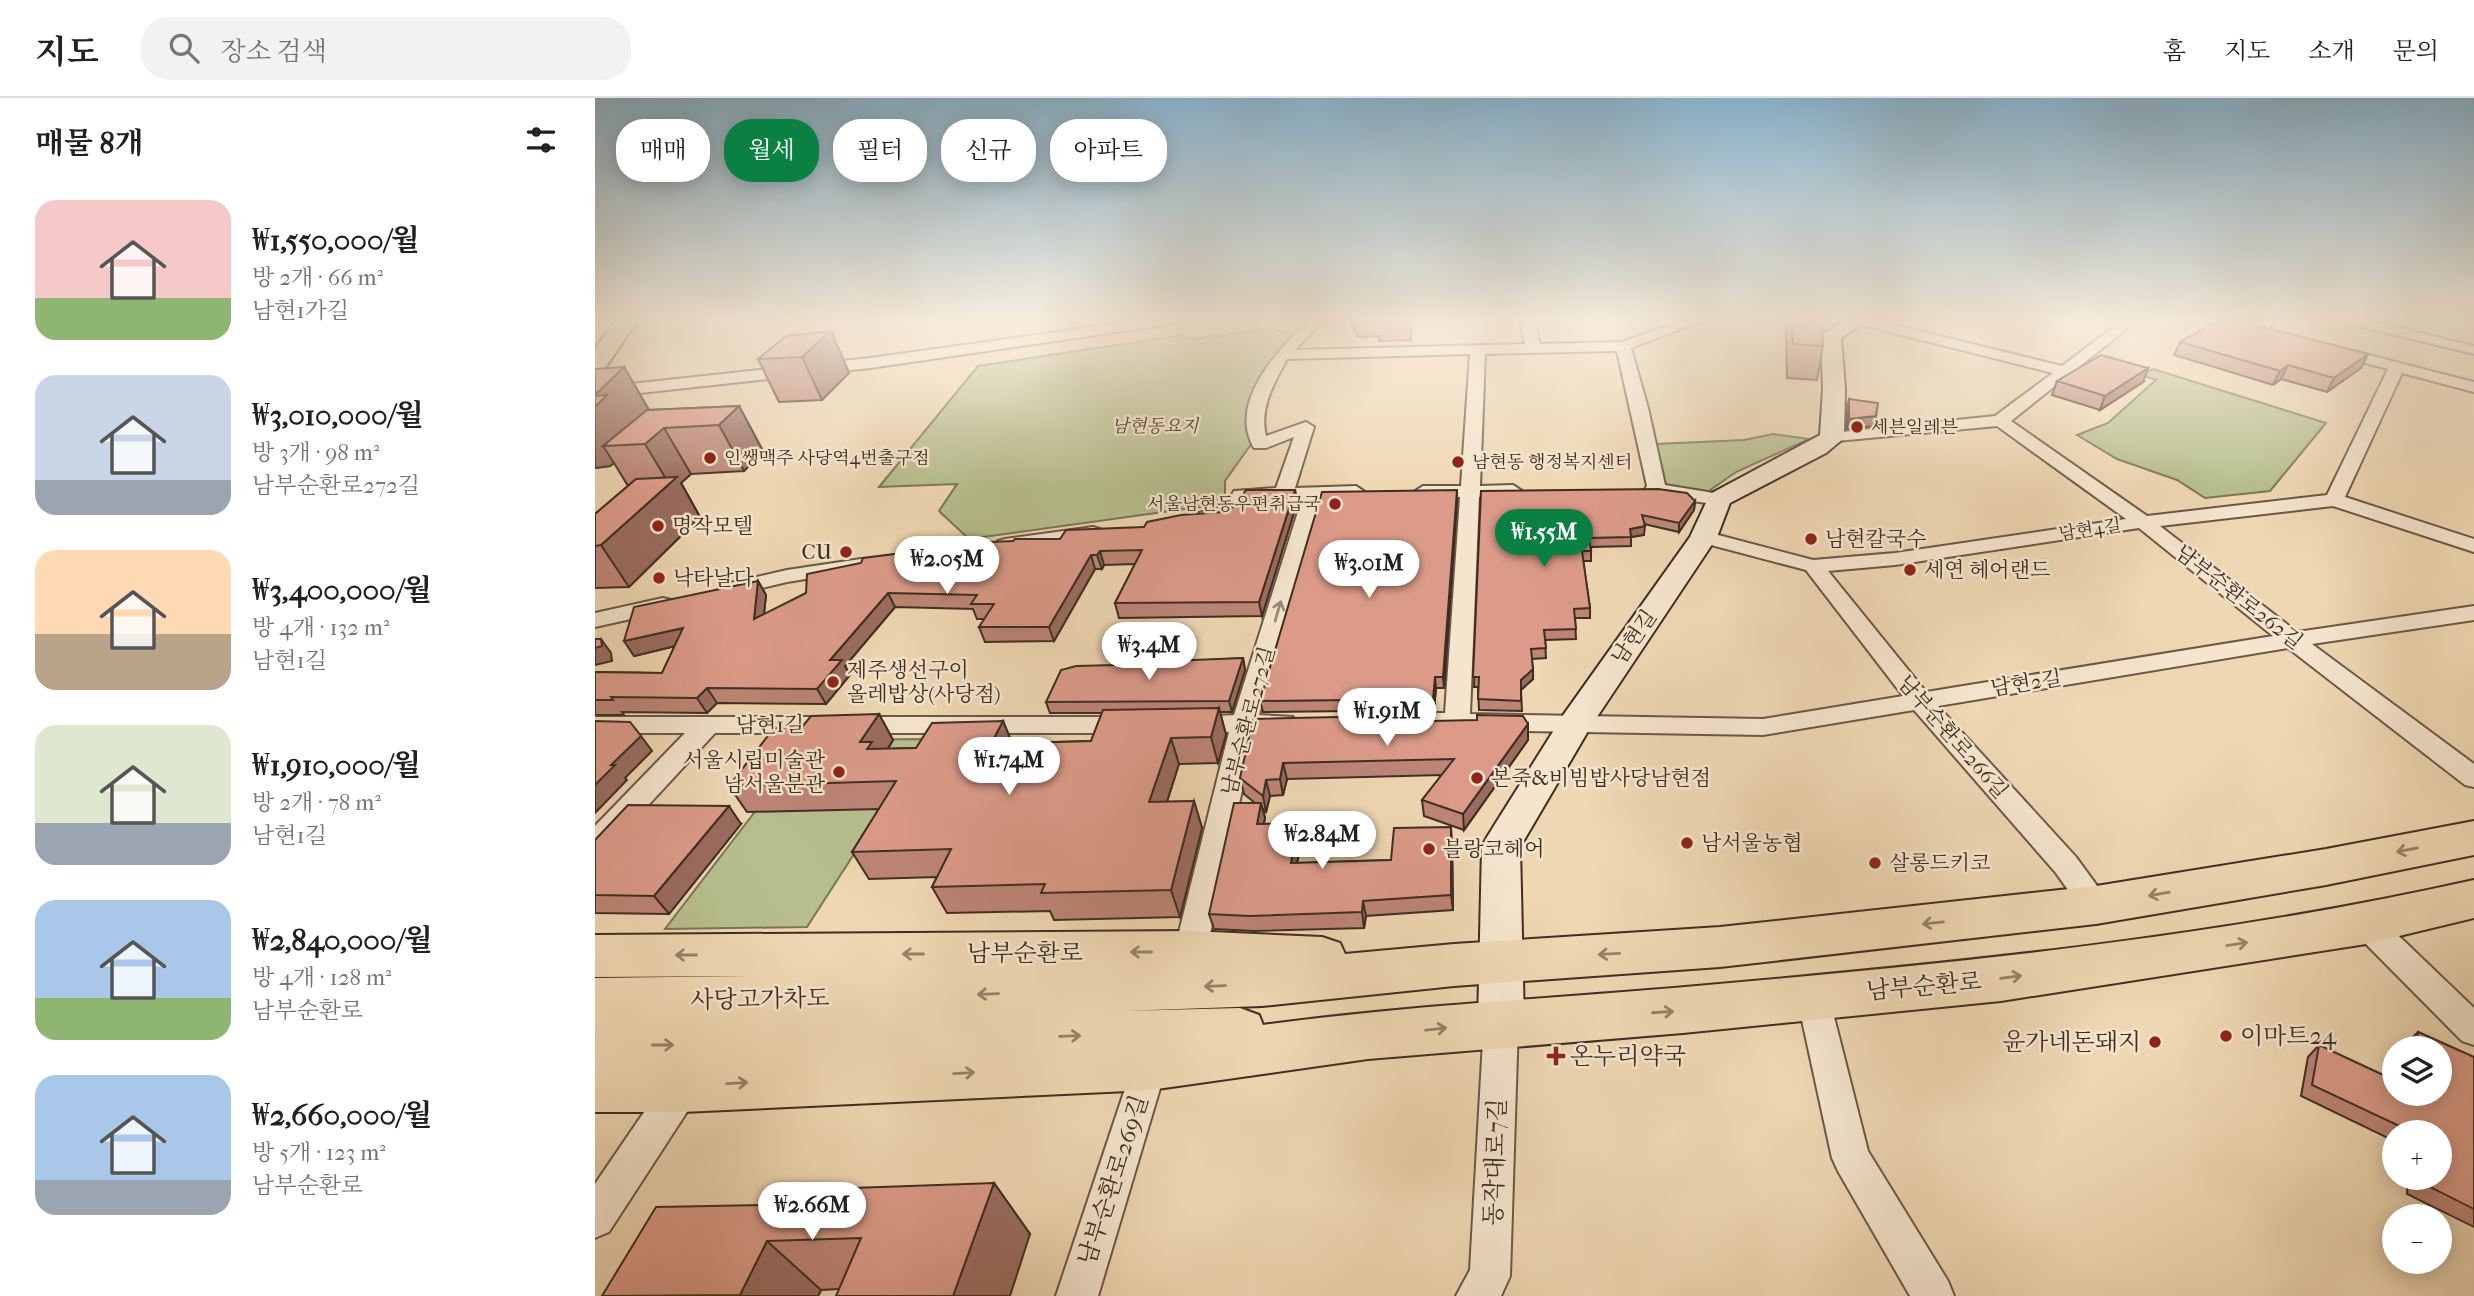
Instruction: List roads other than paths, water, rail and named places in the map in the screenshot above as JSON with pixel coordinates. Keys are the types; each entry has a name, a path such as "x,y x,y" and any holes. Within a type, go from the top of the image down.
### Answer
{"main road":[{"name":"남부순환로","path":"914,1018 1477,963 1720,947 2097,905 2326,867 2474,838"},
{"name":"남부순환로","path":"595,1086 683,1086 1150,1065 1368,1035 1683,1010 2001,979 2366,924 2474,899"},
{"name":"남부순환로","path":"595,956 1190,952 1477,963"},
{"name":"사당고가차도","path":"595,1000 914,1018"},
{"name":"남부순환로","path":"914,1018 1368,1035"},
{"name":"사당고가차도","path":"595,1045 914,1018"}],"street":[{"path":"599,393 753,376"},
{"path":"1271,376 1260,395 1254,421 1260,444 1306,427 1284,492"},
{"path":"1457,720 1477,376"},
{"path":"1631,376 1657,489"},
{"path":"1832,376 1834,389 1832,438"},
{"path":"1629,489 1657,489 1719,499 1818,448 1832,438 2000,421 2057,376"},
{"path":"2393,376 2334,500 2474,546"},
{"path":"2431,376 2474,387"},
{"name":"남부순환로262길","path":"2000,421 2143,522 2474,778"},
{"path":"1405,492 1536,491"},
{"path":"1189,521 1232,510 1241,495 1379,492"},
{"name":"남부순환로272길","path":"1190,952 1244,724 1313,493"},
{"name":"남현길","path":"1500,1023 1477,963 1501,847 1576,722 1703,537 1719,499"},
{"name":"남현4길","path":"1703,537 1813,566 2004,544 2143,522 2334,500"},
{"path":"991,547 1056,536 1109,532"},
{"path":"712,594 787,576 883,561"},
{"name":"남부순환로266길","path":"1813,566 1920,701 2066,865 2097,905"},
{"path":"595,620 686,600"},
{"name":"남현2길","path":"1576,722 1763,727 2474,613"},
{"path":"1377,721 1576,722"},
{"name":"남현1길","path":"595,725 1029,727 1311,722"},
{"path":"595,845 706,727"},
{"path":"2366,924 2474,1030"},
{"path":"1813,996 1851,1158 1933,1296"},
{"name":"동작대로7길","path":"1477,1296 1490,1276 1500,1023"},
{"name":"남부순환로269길","path":"1077,1296 1150,1065"},
{"path":"595,1218 683,1086"}],"place":[{"name":"세븐일레븐","path":"1857,427"},
{"name":"인쌩맥주 사당역4번출구점","path":"710,458"},
{"name":"남현동 행정복지센터","path":"1458,462"},
{"name":"서울남현동우편취급국","path":"1335,504"},
{"name":"명작모텔","path":"658,526"},
{"name":"남현칼국수","path":"1811,539"},
{"name":"CU","path":"846,552"},
{"name":"세연 헤어랜드","path":"1910,570"},
{"name":"낙타날다","path":"659,578"},
{"name":"제주생선구이 올레밥상(사당점)","path":"833,682"},
{"name":"서울시립미술관 남서울분관","path":"839,772"},
{"name":"본죽&비빔밥사당남현점","path":"1477,778"},
{"name":"남서울농협","path":"1687,843"},
{"name":"블랑코헤어","path":"1429,849"},
{"name":"살롱드키코","path":"1875,863"},
{"name":"이마트24","path":"2226,1036"},
{"name":"윤가네돈돼지","path":"2155,1042"},
{"name":"온누리약국","path":"1556,1056"}],"park label":[{"name":"남현동요지","path":"1155,426"}]}
